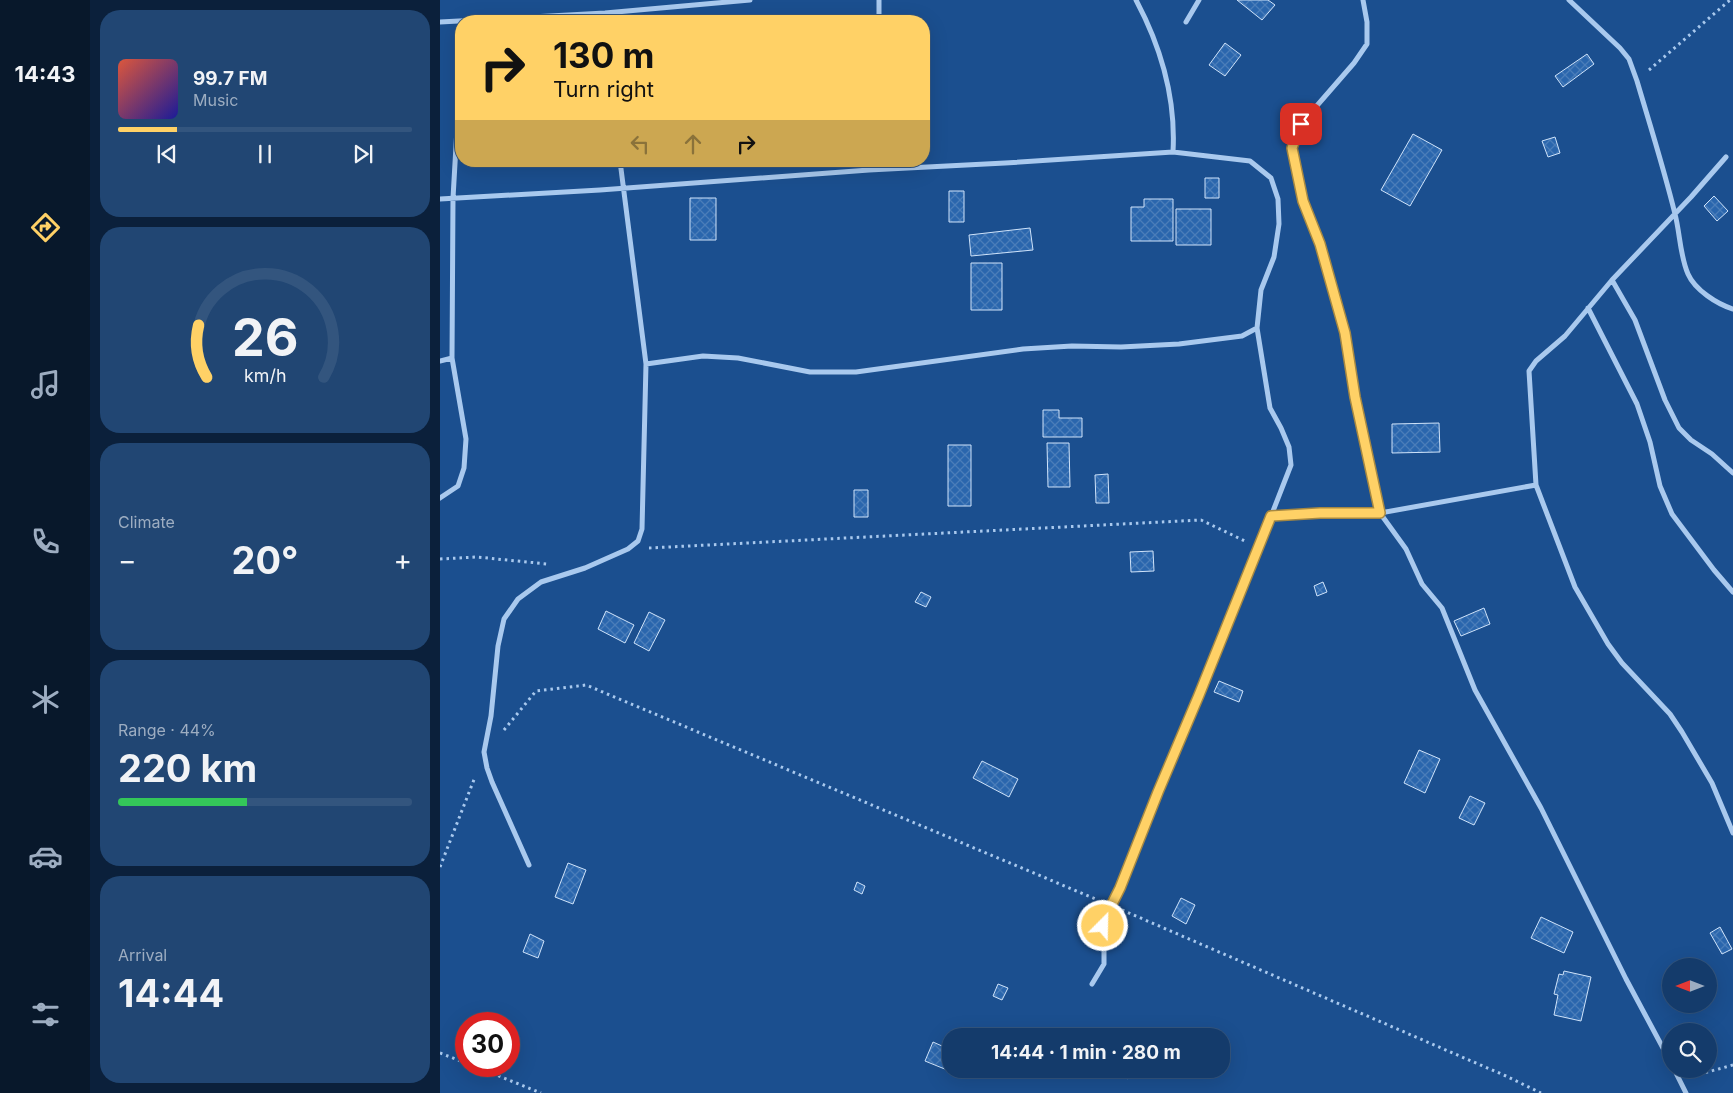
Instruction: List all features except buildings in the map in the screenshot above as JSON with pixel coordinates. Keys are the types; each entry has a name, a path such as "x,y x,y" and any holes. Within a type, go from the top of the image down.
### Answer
{"street":[{"path":"585,15 750,0"},
{"path":"879,0 879,15"},
{"path":"1136,0 1148,23 1170,89 1174,129 1173,152"},
{"path":"1186,22 1199,0"},
{"path":"1363,0 1367,22 1367,44 1354,63 1301,124 1292,148 1303,201 1320,244 1345,333 1355,397 1380,513 1406,549 1422,584 1442,608 1475,690 1541,808 1630,987 1662,1046"},
{"path":"1569,0 1620,48 1629,60 1637,81 1675,214 1684,262 1689,276 1712,298 1733,309"},
{"path":"440,22 455,21"},
{"path":"930,167 1173,152 1250,161 1271,178 1278,199 1279,224 1274,257 1261,290 1257,328 1270,408 1282,428 1290,447 1291,465 1120,888 1104,916 1104,964 1092,984"},
{"path":"1726,157 1612,280 1565,336 1536,361 1529,371 1536,485 1574,587 1608,644 1622,663 1670,714 1682,732 1712,782 1733,833"},
{"path":"440,498 458,486 464,468 466,439 452,358 456,167"},
{"path":"529,865 492,782 484,752 498,646 504,619 518,599 541,582 585,568 628,549 638,541 642,529 646,364 621,167"},
{"path":"440,199 927,167"},
{"path":"1612,280 1633,315 1665,400 1679,428 1691,440 1712,454 1733,473"},
{"path":"1588,308 1637,404 1650,442 1660,486 1672,514 1733,592"},
{"path":"646,364 703,356 738,358 810,372 856,372 1023,349 1180,344 1242,336 1257,328"},
{"path":"440,361 452,358"},
{"path":"1271,516 1320,513 1380,513 1536,485"},
{"path":"1680,1079 1686,1093"}],"path":[{"path":"1637,81 1730,0"},
{"path":"628,549 1201,520 1259,547"},
{"path":"440,559 477,557 556,565"},
{"path":"502,732 536,691 586,685 1111,906 1497,1072 1541,1093"},
{"path":"440,867 484,752"},
{"path":"440,1053 455,1059"},
{"path":"1680,1079 1733,1064"},
{"path":"501,1077 541,1093"}],"route":[{"path":"1103,926 1104,916 1120,888 1271,516 1354,512 1380,513 1355,397 1345,333 1320,244 1303,201 1292,148 1301,124"}]}
